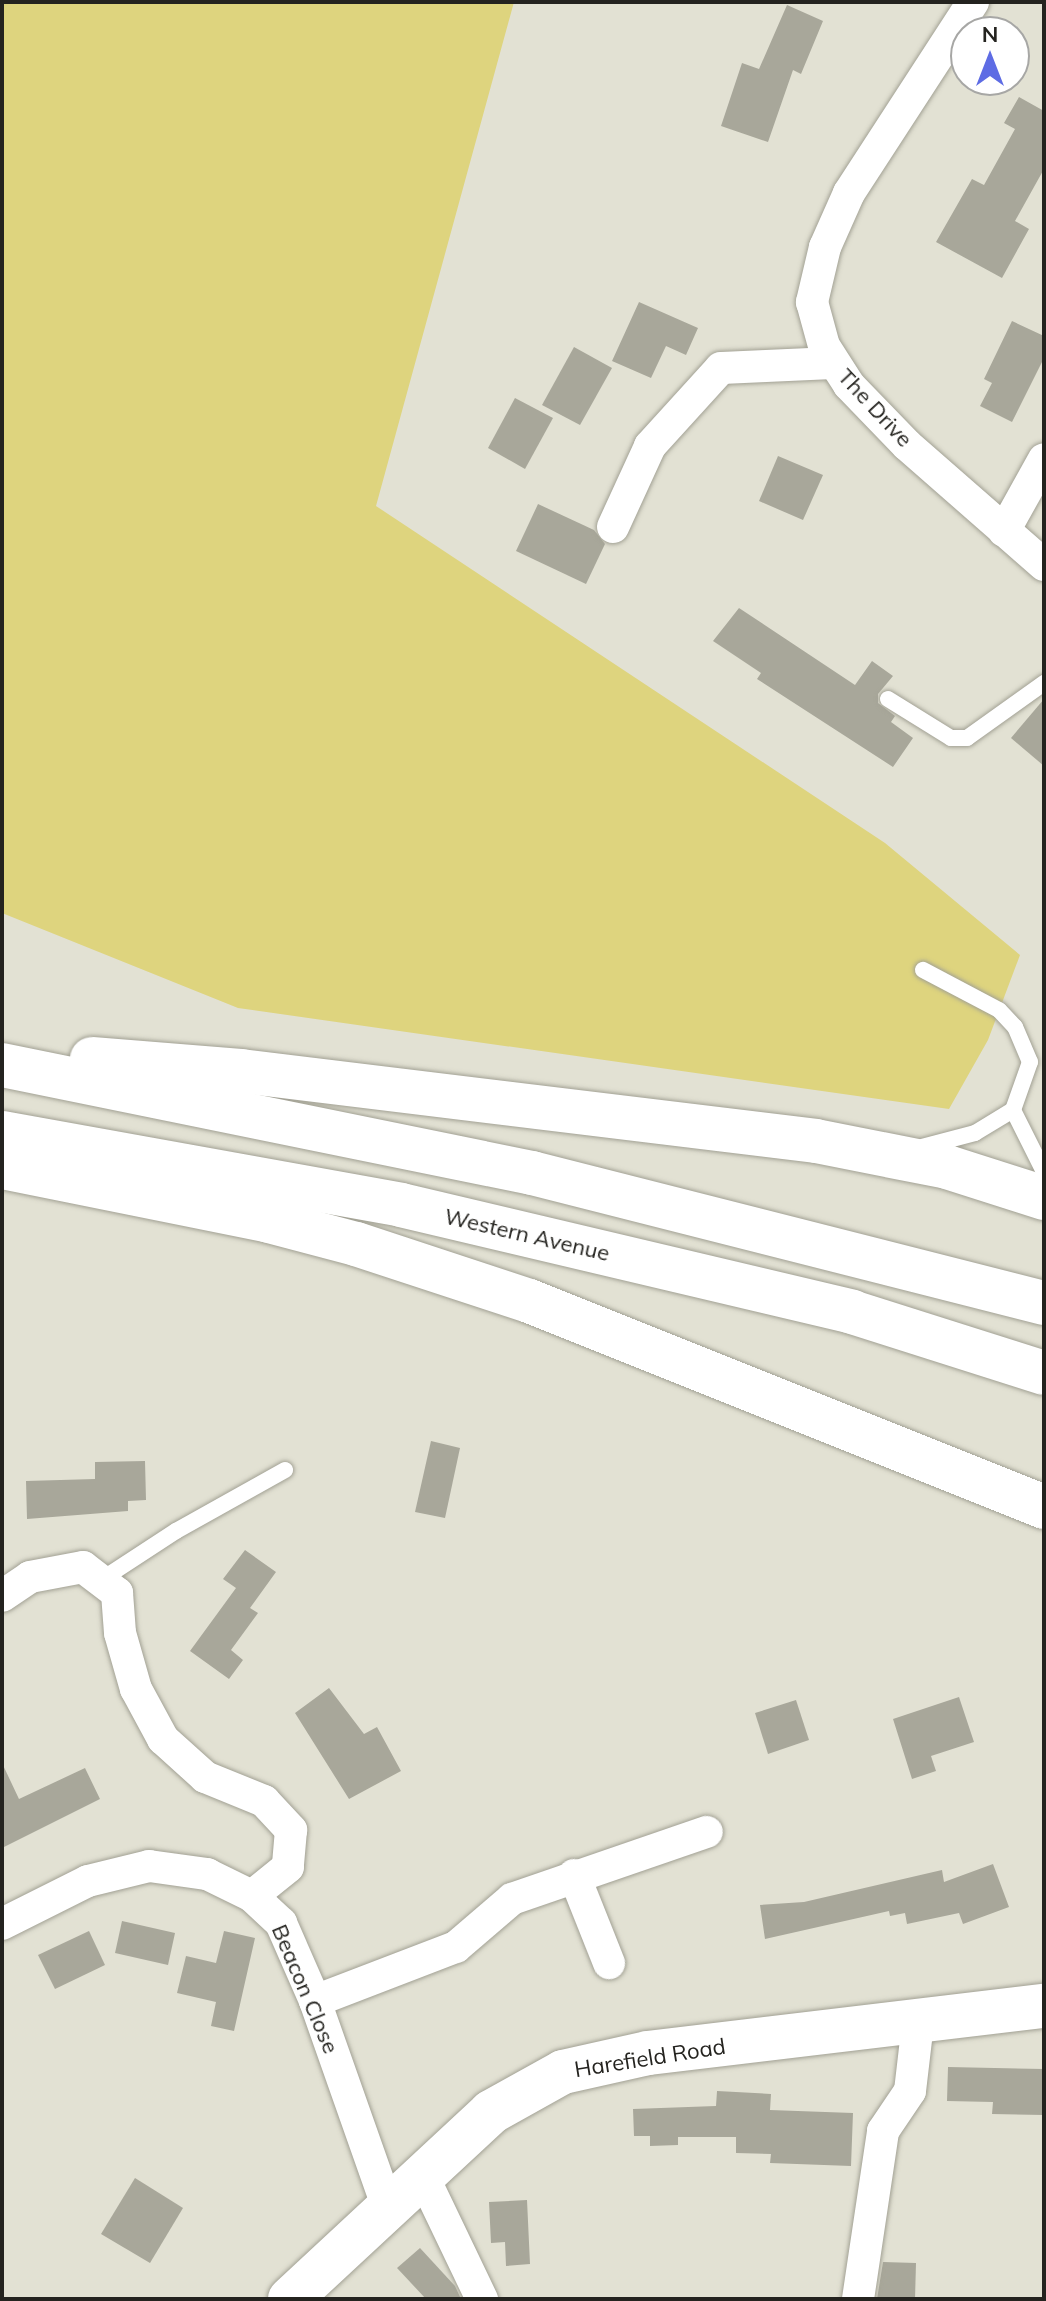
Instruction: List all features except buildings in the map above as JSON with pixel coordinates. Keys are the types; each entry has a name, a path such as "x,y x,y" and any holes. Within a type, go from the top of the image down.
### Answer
{"main road":[{"path":"2,1051 272,1075 743,1131 947,1167 1044,1198"},
{"path":"2,1065 532,1173 1044,1303"},
{"name":"Western Avenue","path":"2,1133 417,1208 852,1312 1044,1373"},
{"path":"2,1167 269,1221 356,1244 529,1301 1044,1507"},
{"name":"Harefield Road","path":"290,2299 491,2112 563,2072 648,2053 1044,2006"}],"street":[{"name":"The Drive","path":"973,2 849,193 825,247 812,302 833,363 907,445 1044,565"},
{"path":"613,527 650,446 721,368 833,363"},
{"path":"1004,531 1044,459"},
{"path":"2,1596 30,1577 83,1567 117,1593 120,1633 136,1689 163,1739 205,1777 264,1801 291,1830 288,1867 252,1896"},
{"path":"315,2001 456,1947 512,1899 574,1875 707,1832"},
{"name":"Beacon Close","path":"2,1924 88,1881 149,1866 207,1874 252,1896 281,1923 315,2001 387,2206"},
{"path":"574,1875 609,1963"},
{"path":"858,2299 883,2131 910,2091 918,2023"},
{"path":"422,2174 482,2299"}],"lane":[{"path":"888,699 951,738 967,738 1044,683"},
{"path":"889,1155 975,1133 1013,1110 1030,1062 1015,1027 999,1010 923,970"},
{"path":"1013,1110 1044,1172"},
{"path":"101,1580 176,1531 285,1470"}],"shaded area":[{"path":"2,2 514,2 376,506 885,843 1020,955 988,1040 949,1109 238,1008 2,913"}]}
